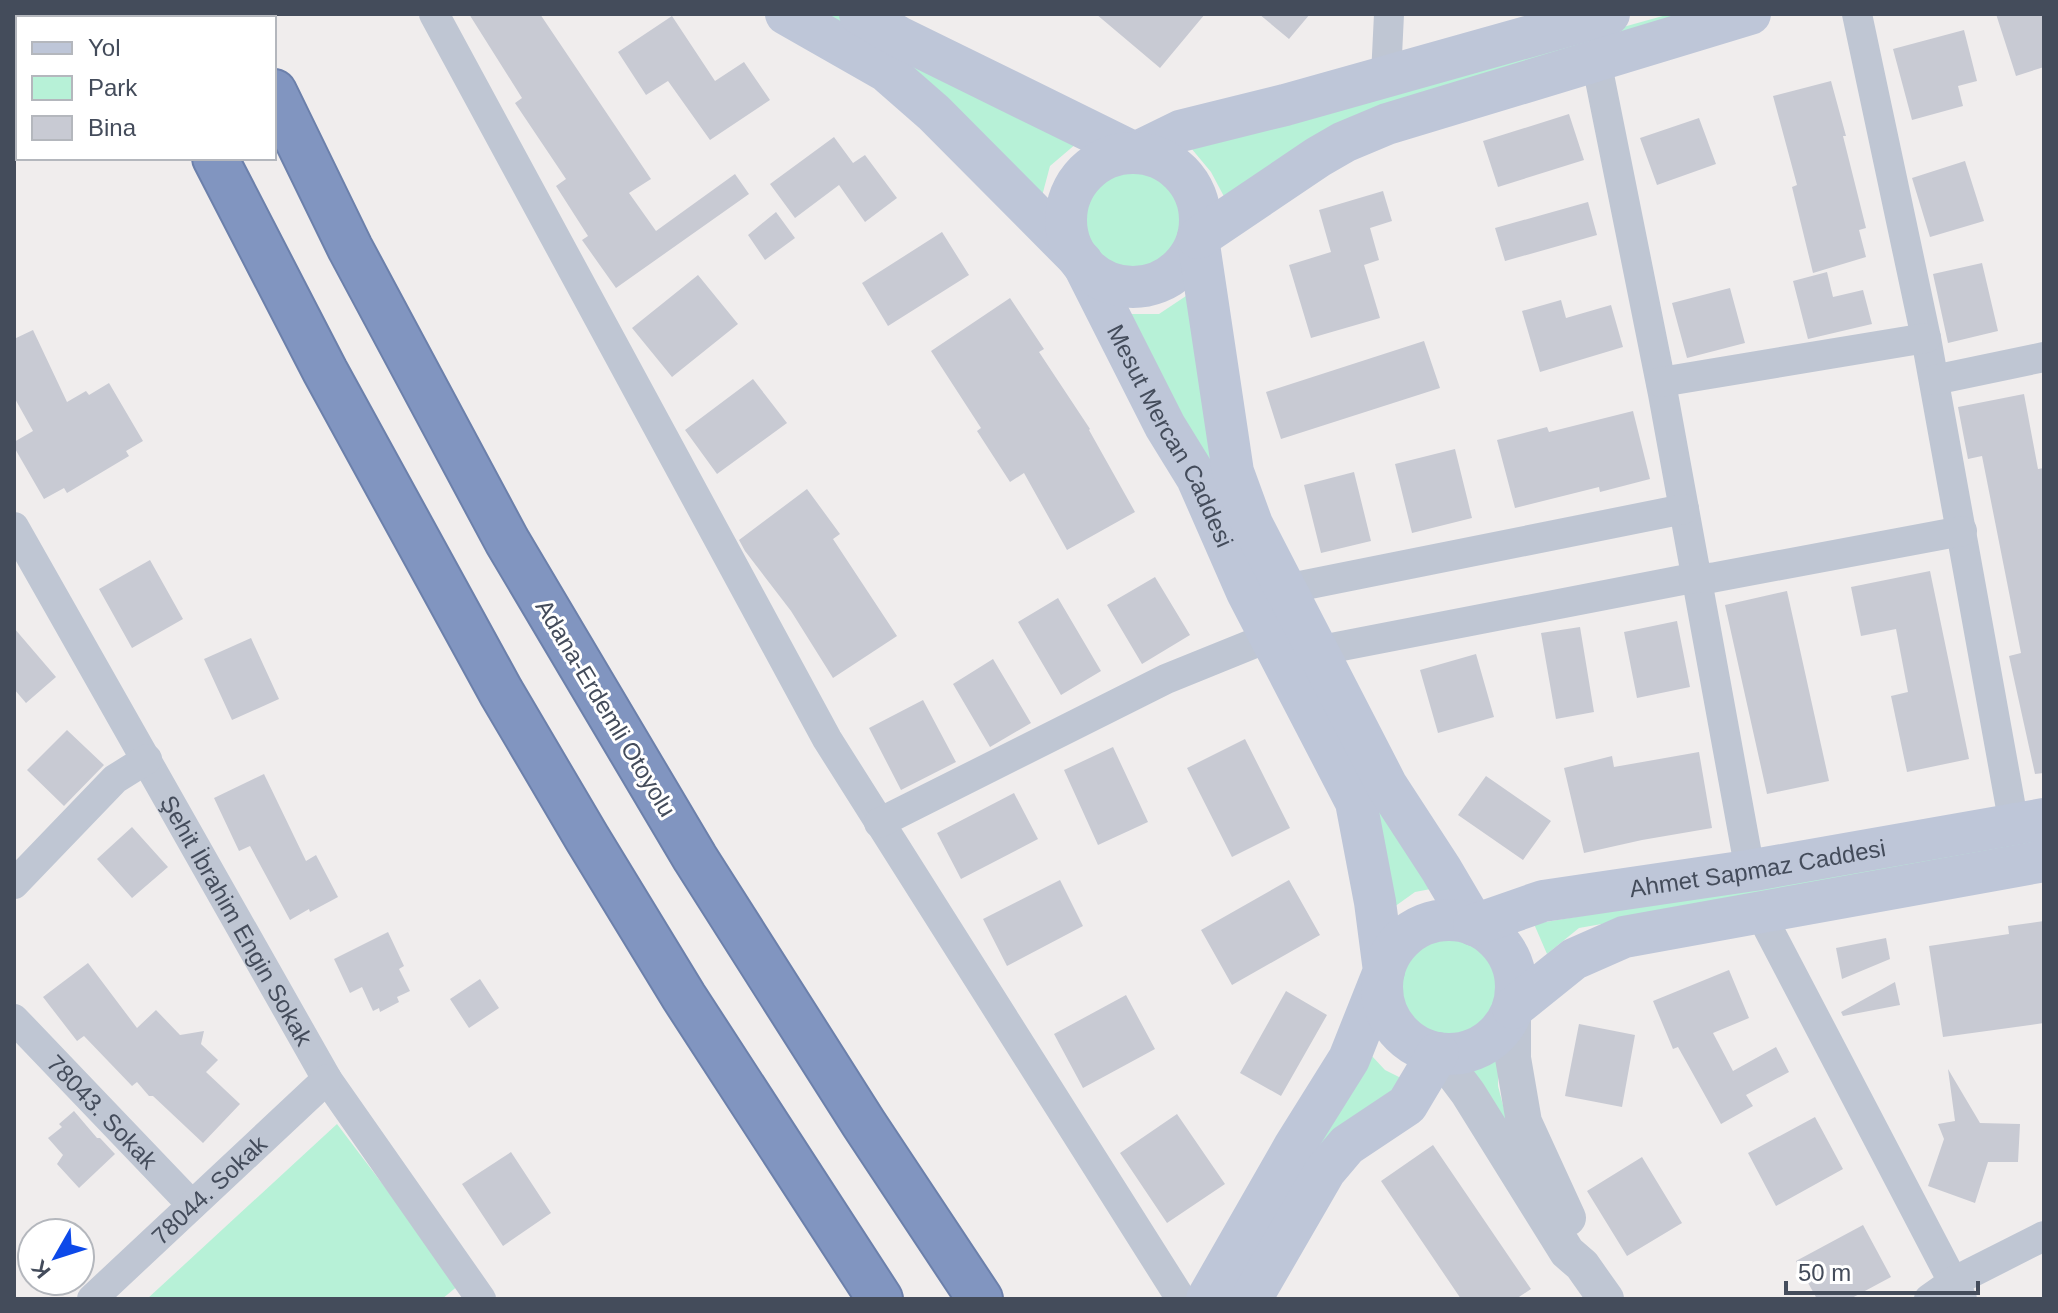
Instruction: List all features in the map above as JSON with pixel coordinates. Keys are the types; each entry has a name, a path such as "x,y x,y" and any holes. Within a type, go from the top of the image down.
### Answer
{"highway":[{"name":"Adana-Erdemli Otoyolu","path":"276,96 350,248 507,541 695,858 864,1124 980,1299"},
{"path":"216,160 325,371 509,705 684,997 880,1299"}],"main road":[{"name":"Mesut Mercan Caddesi","path":"786,14 886,71 934,113 1082,262 1165,426 1197,478 1247,592 1356,802 1384,971"},
{"path":"860,14 899,37 1135,153 1155,157 1173,166 1188,180 1197,198 1201,218 1198,238 1189,257 1175,273 1157,283 1137,287 1116,285 1097,276 1082,262 1071,243 1066,222 1069,200 1079,180 1094,165 1113,155 1135,153 1180,131 1285,105 1609,14"},
{"path":"1198,238 1318,157 1387,124 1750,14"},
{"name":"Mesut Mercan Caddesi","path":"1198,238 1233,472 1252,524 1387,786 1474,925"},
{"name":"Ahmet Sapmaz Caddesi","path":"1474,925 1543,901 1750,871 2029,822"},
{"name":"Ahmet Sapmaz Caddesi","path":"1513,1008 1574,959 1624,937 2044,861"},
{"path":"1207,1299 1294,1147 1349,1059 1384,971 1393,950 1409,934 1429,923 1451,920 1474,925 1491,935 1505,950 1514,968 1516,988 1513,1008 1505,1025 1492,1039 1476,1049 1457,1054 1438,1053 1421,1048 1405,1038 1393,1024 1385,1007 1382,989 1384,971"},
{"path":"1251,1299 1325,1171 1347,1145 1407,1105 1438,1053"}],"street":[{"path":"434,14 827,739 1181,1299"},
{"path":"1386,76 1389,14"},
{"path":"1857,14 1926,338 1962,531 2029,822"},
{"path":"1596,60 1661,382 1750,871"},
{"path":"1661,382 1926,338"},
{"path":"1934,380 2044,357"},
{"path":"1285,589 1684,509"},
{"name":"Şehit İbrahim Engin Sokak","path":"14,527 24,572 147,759 327,1079 481,1299"},
{"path":"1316,651 1698,577 1711,578 1962,531"},
{"path":"879,823 1166,679 1270,637"},
{"path":"14,884 115,779 147,759"},
{"path":"1759,911 1948,1293 2044,1236"},
{"path":"1513,1008 1513,1058 1524,1122 1580,1243 1582,1265"},
{"name":"78043. Sokak","path":"14,1019 192,1205"},
{"path":"1438,1053 1468,1093 1567,1252 1582,1265 1606,1299"},
{"name":"78044. Sokak","path":"92,1299 327,1079"}],"green space":[{"path":"812,14 837,14 1077,143 1050,166 1042,196"},
{"path":"1670,14 1702,14 1228,204 1211,172 1186,142 1508,59"},
{"path":"1130,169 1150,173 1167,184 1178,201 1182,221 1178,241 1167,258 1150,269 1130,273 1110,269 1093,258 1082,241 1078,221 1082,201 1093,184 1110,173"},
{"path":"1195,290 1218,481 1441,887 1415,892 1394,907 1121,314 1159,314"},
{"path":"2044,837 2044,846 1579,928 1547,954 1534,924"},
{"path":"1448,937 1467,941 1483,951 1493,967 1497,986 1493,1005 1483,1021 1467,1031 1448,1035 1429,1031 1413,1021 1403,1005 1399,986 1403,967 1413,951 1429,941"},
{"path":"1498,1049 1498,1086 1510,1132 1470,1074"},
{"path":"1370,1054 1385,1070 1407,1081 1313,1160 1306,1152"},
{"path":"337,1124 459,1285 442,1299 147,1299"}],"building":[{"path":"469,14 540,14 651,179 629,193 656,231 735,174 749,194 616,288 582,240 588,236 556,186 566,179 515,103 522,98"},
{"path":"1096,14 1205,14 1160,68"},
{"path":"1259,14 1310,14 1289,39"},
{"path":"1996,14 2044,14 2044,67 2016,76"},
{"path":"672,16 715,81 744,62 770,100 710,140 668,81 646,95 618,52"},
{"path":"1964,30 1977,81 1958,86 1963,106 1912,120 1893,49"},
{"path":"1831,81 1866,228 1859,230 1866,257 1813,273 1792,187 1797,185 1773,96"},
{"path":"1569,114 1584,160 1498,187 1483,141"},
{"path":"1699,118 1716,164 1657,185 1640,138"},
{"path":"834,137 853,163 865,155 897,198 865,222 839,185 795,218 770,184"},
{"path":"1965,161 1984,221 1930,237 1912,178"},
{"path":"1383,191 1392,221 1370,228 1379,260 1364,265 1380,318 1311,338 1289,265 1331,252 1319,210"},
{"path":"1588,202 1597,235 1505,261 1495,228"},
{"path":"776,212 795,238 765,260 748,235"},
{"path":"942,232 969,275 888,326 862,283"},
{"path":"1982,263 1998,331 1948,343 1933,274"},
{"path":"1827,272 1833,297 1863,290 1872,324 1808,339 1793,281"},
{"path":"698,275 738,324 672,377 632,328"},
{"path":"1730,288 1745,343 1687,358 1672,303"},
{"path":"1010,298 1044,349 1039,352 1090,429 1135,512 1067,550 1024,473 1010,482 977,431 981,428 931,351"},
{"path":"1561,300 1566,318 1611,305 1623,347 1540,372 1522,311"},
{"path":"33,330 67,402 86,391 89,395 109,383 143,441 126,451 129,456 67,493 64,488 44,499 14,447 14,442 33,431 14,397 14,339"},
{"path":"1424,341 1440,388 1281,439 1266,392"},
{"path":"753,379 787,423 717,474 685,430"},
{"path":"2024,394 2038,469 2044,468 2044,773 2035,774 2009,656 2021,653 1982,456 1968,459 1958,407"},
{"path":"1633,411 1650,479 1600,492 1599,487 1515,508 1497,440 1547,427 1549,432"},
{"path":"1455,449 1472,518 1412,533 1395,464"},
{"path":"1354,472 1371,541 1321,553 1304,485"},
{"path":"807,489 840,534 833,539 897,636 833,678 791,611 739,540"},
{"path":"150,560 183,619 132,648 99,589"},
{"path":"1930,571 1969,759 1907,772 1891,696 1908,692 1896,629 1861,636 1851,587"},
{"path":"1155,577 1190,635 1142,664 1107,605"},
{"path":"1787,591 1829,781 1767,794 1725,605"},
{"path":"1058,598 1101,671 1061,695 1018,622"},
{"path":"1677,621 1690,687 1637,698 1624,632"},
{"path":"1580,627 1594,712 1556,719 1541,633"},
{"path":"14,628 56,677 26,703 14,689"},
{"path":"251,638 279,699 232,720 204,659"},
{"path":"1476,654 1494,717 1438,733 1420,670"},
{"path":"993,659 1031,723 990,747 953,684"},
{"path":"923,700 956,762 901,790 869,728"},
{"path":"67,730 104,765 64,806 27,770"},
{"path":"1245,739 1290,828 1232,857 1187,768"},
{"path":"1113,747 1148,822 1098,845 1064,770"},
{"path":"1699,752 1712,828 1584,853 1564,768 1612,756 1614,767"},
{"path":"264,774 306,861 316,855 338,897 290,920 250,846 239,851 214,798"},
{"path":"1486,776 1551,821 1523,860 1458,815"},
{"path":"1014,793 1038,839 961,879 937,833"},
{"path":"132,827 168,867 132,898 97,859"},
{"path":"1060,880 1083,926 1007,966 983,919"},
{"path":"1289,880 1320,935 1232,985 1201,930"},
{"path":"2044,921 2044,1023 1943,1037 1929,946 2009,934 2008,926"},
{"path":"388,932 404,966 399,969 410,991 397,997 399,1002 380,1012 379,1008 373,1011 362,987 350,993 334,959"},
{"path":"1886,938 1890,959 1842,979 1836,948"},
{"path":"88,963 137,1028 156,1010 180,1035 204,1031 201,1044 218,1060 206,1072 240,1104 203,1143 137,1082 132,1086 84,1036 77,1041 43,997"},
{"path":"1729,970 1749,1018 1713,1033 1733,1071 1776,1047 1789,1072 1746,1095 1753,1106 1721,1124 1678,1047 1673,1049 1653,1001"},
{"path":"480,979 499,1008 469,1028 450,999"},
{"path":"1895,982 1900,1005 1843,1016 1841,1012"},
{"path":"1286,991 1327,1015 1281,1096 1240,1073"},
{"path":"1126,995 1155,1049 1083,1088 1054,1034"},
{"path":"1579,1024 1635,1035 1622,1107 1565,1096"},
{"path":"1948,1069 1980,1123 2020,1124 2018,1162 1988,1162 1975,1203 1928,1186 1944,1139 1938,1124 1955,1121"},
{"path":"74,1111 115,1154 79,1188 57,1164 63,1155 48,1138 62,1127 59,1124"},
{"path":"1177,1114 1225,1184 1167,1223 1120,1153"},
{"path":"1815,1117 1843,1169 1776,1206 1748,1153"},
{"path":"1433,1145 1531,1289 1516,1299 1461,1299 1381,1181"},
{"path":"511,1152 551,1213 503,1246 462,1184"},
{"path":"1642,1157 1682,1223 1627,1256 1587,1191"},
{"path":"1863,1225 1891,1277 1850,1299 1817,1299 1796,1261"}]}
